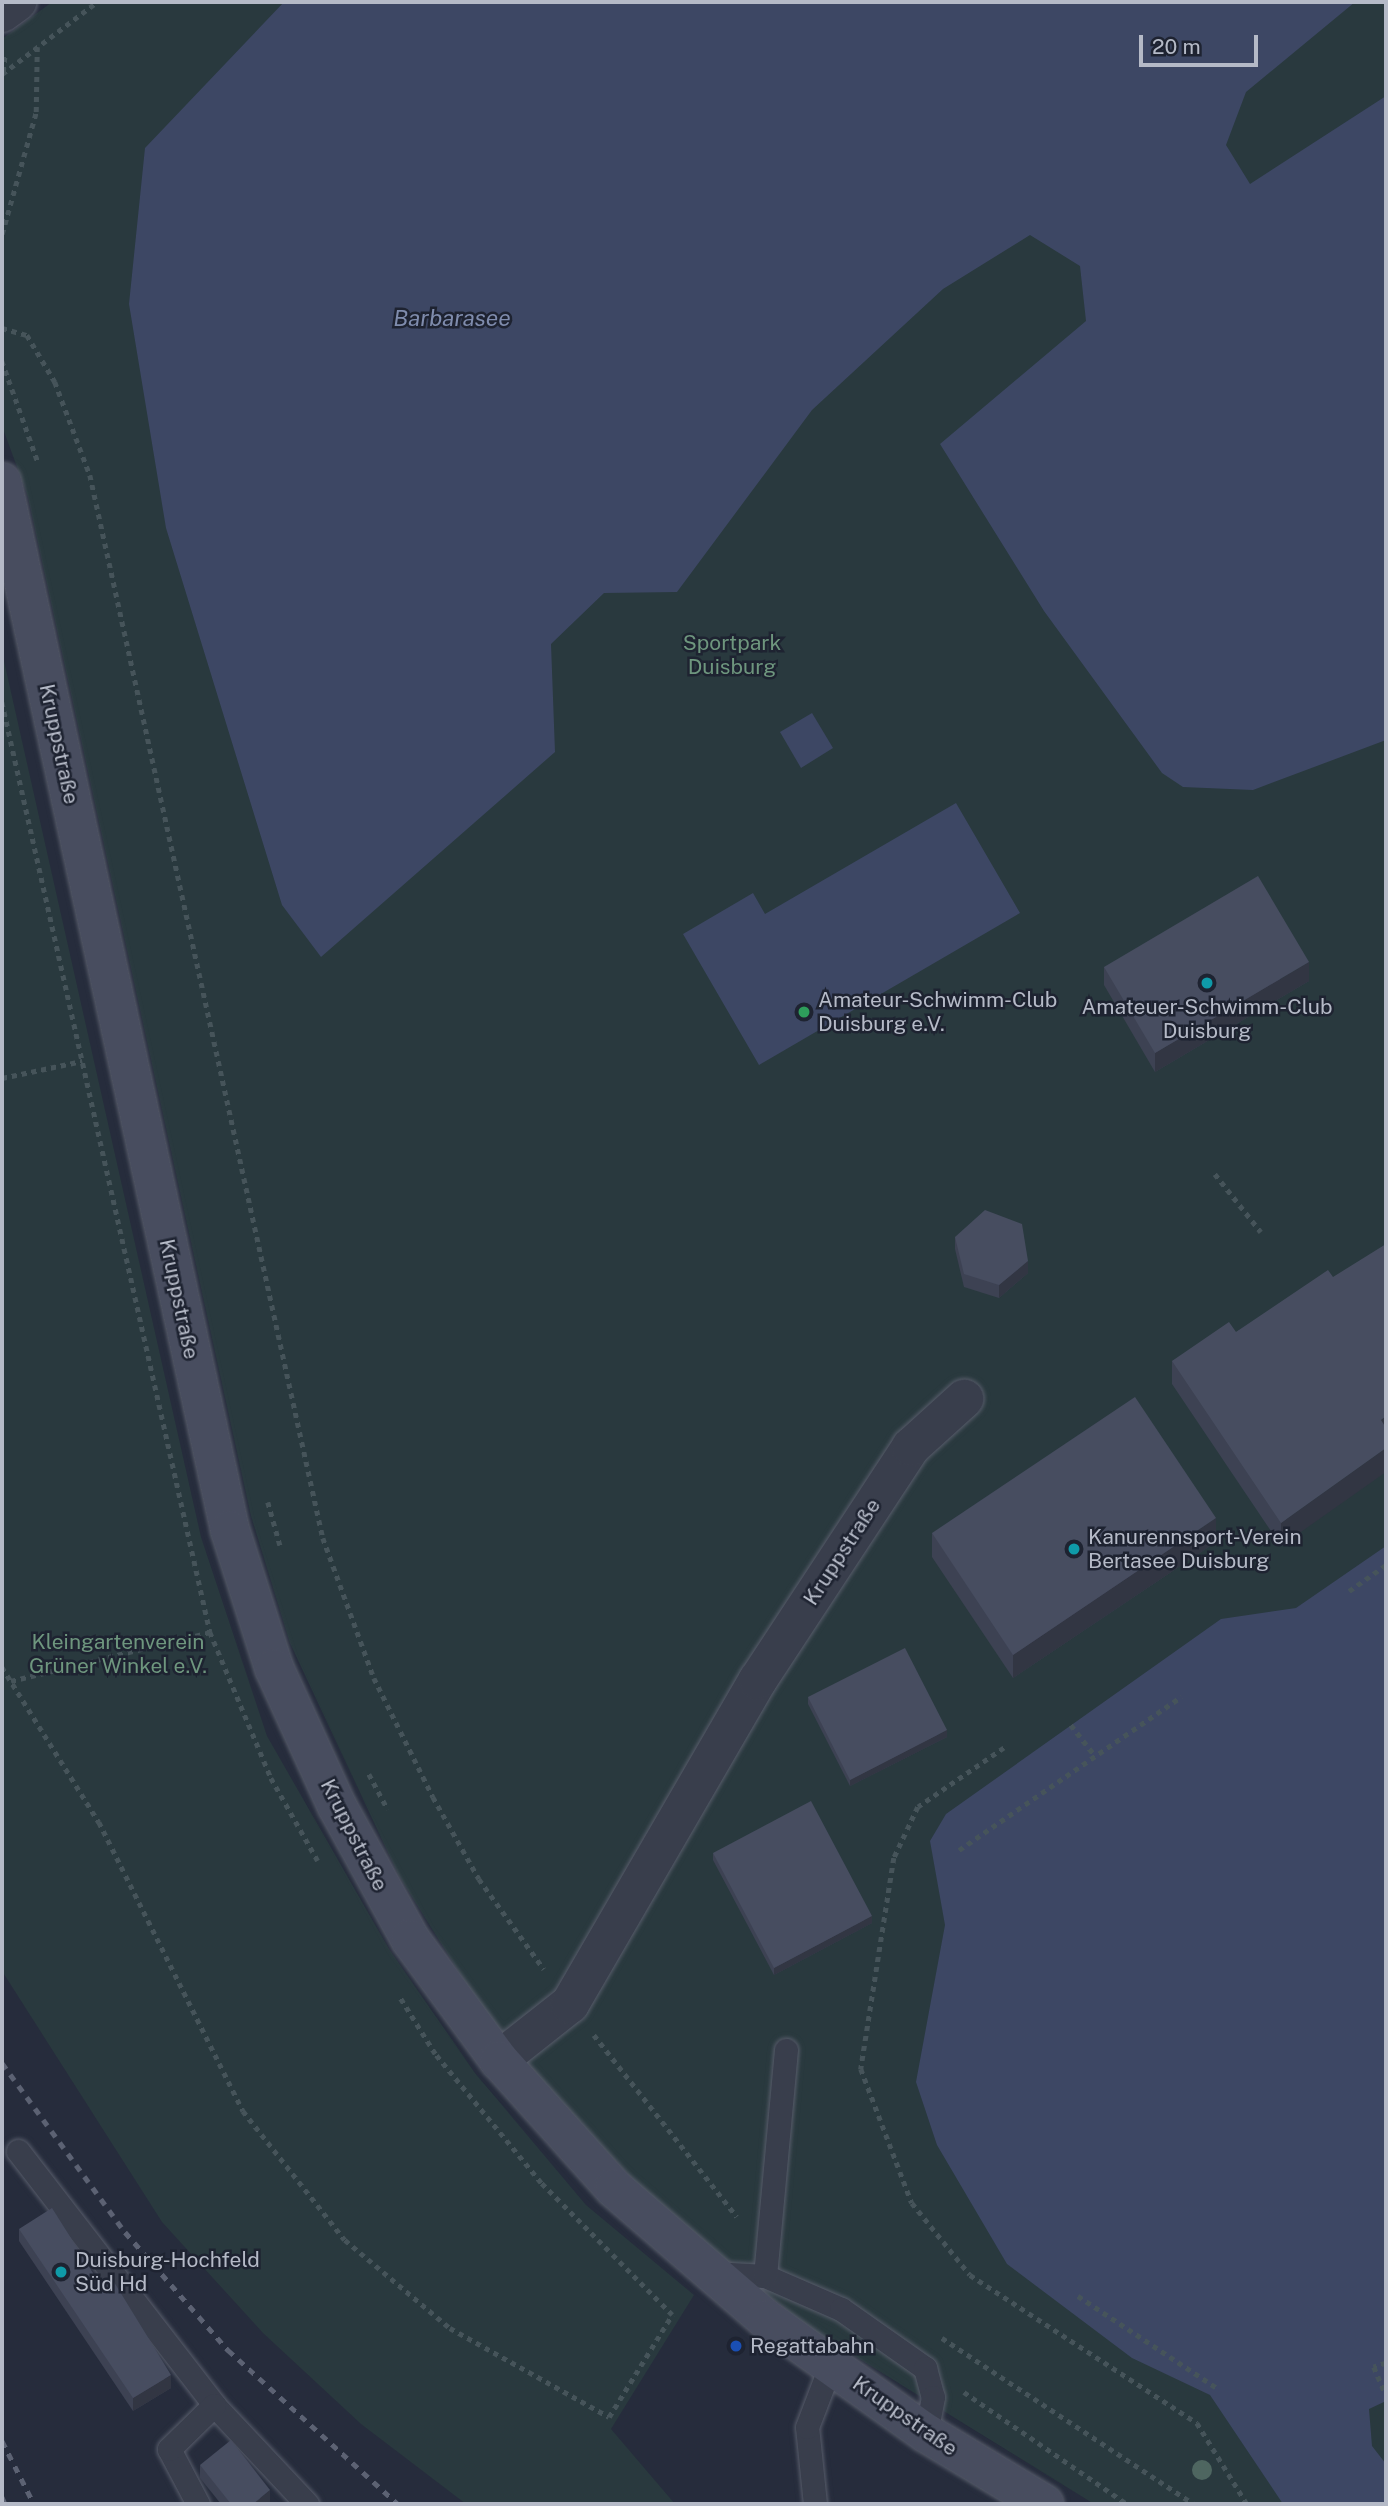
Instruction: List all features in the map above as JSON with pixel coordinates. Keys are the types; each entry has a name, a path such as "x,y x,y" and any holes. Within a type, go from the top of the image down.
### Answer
{"street":[{"path":"2,13 17,2"},
{"name":"Kruppstraße","path":"2,481 230,1530 274,1668 337,1806 410,1939 499,2060 614,2188 709,2273 831,2364 926,2433 1044,2504"},
{"name":"Kruppstraße","path":"499,2060 570,2004 758,1680 911,1447 964,1399"}],"lane":[{"path":"765,2276 786,2050"},
{"path":"18,2151 214,2405 307,2504"},
{"path":"709,2273 765,2276 841,2309 925,2368 933,2397 926,2433"},
{"path":"815,2504 807,2427 831,2364"},
{"path":"198,2504 169,2449 214,2405"}],"path":[{"path":"3,73 97,2"},
{"path":"2,234 36,112 37,47"},
{"path":"2,328 27,335 55,382 90,475 323,1538 374,1678 433,1797 479,1879 570,2004 744,2229"},
{"path":"2,361 40,468"},
{"path":"2,1078 82,1061"},
{"path":"1215,1174 1261,1233"},
{"path":"264,1486 281,1549"},
{"path":"1349,1591 1386,1565"},
{"path":"10,1681 210,1632"},
{"path":"959,1850 1181,1697"},
{"path":"1072,1725 1095,1756"},
{"path":"1003,1748 918,1807 894,1858 861,2069 912,2203 970,2275 1197,2423 1247,2504"},
{"path":"365,1765 390,1812"},
{"path":"1077,2296 1217,2388"},
{"path":"932,2331 1194,2504"},
{"path":"1386,2362 1374,2367 1386,2395"},
{"path":"959,2385 1127,2504"}],"green space":[{"name":"Sportpark Duisburg","path":"52,2 1386,2 1386,2504 1094,2504 808,2327 661,2209 502,2041 399,1876 290,1643 251,1516 28,497 2,426 2,39"},
{"name":"Kleingartenverein Grüner Winkel e.V.","path":"2,652 201,1537 267,1736 389,1949 475,2073 586,2205 694,2295 611,2429 675,2504 466,2504 361,2424 263,2333 162,2222 2,1971"}],"water":[{"name":"Barbarasee","path":"284,2 1355,2 1246,92 1226,145 1250,184 1386,96 1386,740 1253,790 1183,787 1162,773 1044,611 940,444 1086,321 1080,266 1030,235 943,289 812,410 677,592 604,593 551,644 555,752 321,957 282,905 166,528 129,304 145,148"},
{"path":"812,713 833,748 801,768 780,732"},
{"path":"956,803 1020,913 759,1065 683,934 753,893 765,914"},
{"path":"1386,1546 1386,2401 1369,2409 1372,2446 1386,2464 1386,2504 1283,2504 1210,2395 1132,2358 1007,2264 937,2145 916,2082 945,1925 930,1841 946,1814 1221,1619 1296,1608"}],"building":[{"name":"Amateuer-Schwimm-Club Duisburg","path":"1258,876 1309,962 1155,1053 1104,967"},
{"path":"985,1210 1022,1224 1028,1261 999,1285 964,1274 955,1237"},
{"path":"1386,1244 1386,1416 1381,1420 1386,1428 1386,1448 1281,1523 1172,1361 1229,1322 1236,1332 1328,1270 1333,1277"},
{"name":"Kanurennsport-Verein Bertasee Duisburg","path":"1135,1397 1216,1518 1013,1655 932,1533"},
{"path":"905,1648 947,1730 850,1780 808,1697"},
{"path":"811,1801 872,1916 774,1968 713,1853"},
{"path":"52,2208 103,2289 114,2282 171,2375 133,2398 19,2229"},
{"path":"231,2440 270,2490 253,2504 231,2504 200,2465"}],"railway":[{"path":"2,2063 125,2232 228,2350 398,2504"},
{"path":"2,2441 34,2504"},
{"path":"2,2497 5,2504"}],"place":[{"name":"Amateuer-Schwimm-Club Duisburg","path":"1207,983"},
{"name":"Amateur-Schwimm-Club Duisburg e.V.","path":"804,1012"},
{"name":"Kanurennsport-Verein Bertasee Duisburg","path":"1074,1549"},
{"name":"Duisburg-Hochfeld Süd Hd","path":"61,2272"},
{"name":"Regattabahn","path":"736,2346"}]}
